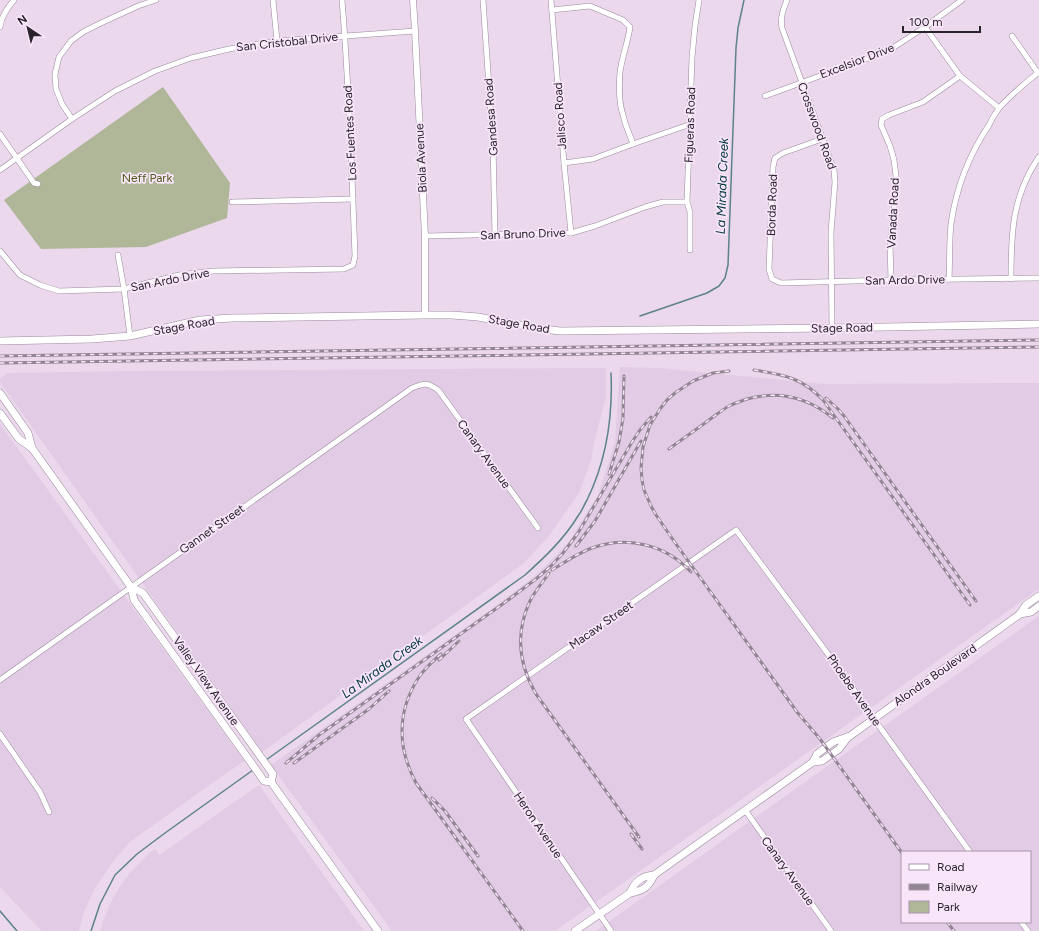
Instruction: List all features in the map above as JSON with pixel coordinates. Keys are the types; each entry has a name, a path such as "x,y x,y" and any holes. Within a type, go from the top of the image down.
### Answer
{"main road":[{"name":"Stage Road","path":"0,341 92,339 130,336 200,320 232,318 452,315 478,317 535,328 560,331 1039,324"},
{"name":"Valley View Avenue","path":"0,393 28,433 32,448"},
{"name":"Valley View Avenue","path":"0,413 19,439 32,448 132,587 134,600 250,762 264,781 271,782 378,931"},
{"name":"Valley View Avenue","path":"132,587 144,593 273,774 271,782"},
{"name":"Alondra Boulevard","path":"575,931 630,893 639,892 645,888 650,884 654,875 813,762 822,761 839,749 850,736 1020,614 1026,605 1039,596"},
{"name":"Alondra Boulevard","path":"1020,614 1031,612 1039,606"}],"street":[{"path":"0,27 1,22 14,0"},
{"path":"72,119 62,104 56,89 55,74 59,57 71,41 83,32 101,22 156,0"},
{"path":"273,0 277,41"},
{"name":"Los Fuentes Road","path":"342,0 353,200 355,256 353,265"},
{"name":"Biola Avenue","path":"413,0 425,236 425,315"},
{"name":"Gandesa Road","path":"483,0 494,145 495,235"},
{"name":"Jalisco Road","path":"552,0 564,163 571,232"},
{"name":"Figueras Road","path":"690,250 690,212 687,202 691,124 692,57 699,0"},
{"name":"Crosswood Road","path":"787,0 780,20 782,28 834,170 835,182 830,232 832,328"},
{"name":"Excelsior Drive","path":"765,96 888,51 926,27 962,0"},
{"path":"552,10 590,6 622,20 630,27 620,73 620,98 622,115 633,144"},
{"path":"926,27 960,76 999,108"},
{"name":"San Cristobal Drive","path":"0,170 72,119 115,91 138,79 191,58 229,49 277,41 415,31"},
{"path":"949,279 951,224 961,181 968,162 999,108 1018,89 1039,72 1012,36"},
{"name":"Vanada Road","path":"891,280 890,244 896,191 896,176 890,146 881,125 882,119 922,102 960,76"},
{"path":"564,163 593,159 691,124"},
{"path":"0,134 34,183 38,184"},
{"name":"Borda Road","path":"772,279 769,269 773,167 775,158 783,153 822,139"},
{"path":"1010,279 1012,235 1018,200 1024,182 1039,157"},
{"path":"232,202 353,200"},
{"name":"San Bruno Drive","path":"425,236 571,232 595,226 662,202 687,202"},
{"name":"San Ardo Drive","path":"0,251 20,274 40,285 59,291 124,289 179,275 214,271 344,269 353,265"},
{"path":"118,255 130,336"},
{"name":"San Ardo Drive","path":"772,279 781,284 891,280 1039,278"},
{"name":"Canary Avenue","path":"426,384 439,392 538,528"},
{"name":"Gannet Street","path":"0,680 412,388 426,384"},
{"name":"Phoebe Avenue","path":"736,530 845,677 969,851"},
{"name":"Macaw Street","path":"466,720 736,530"},
{"name":"Heron Avenue","path":"466,720 612,931"},
{"path":"0,734 40,792 50,812"},
{"name":"Canary Avenue","path":"745,810 831,931"},
{"path":"1022,923 1028,931"}],"shaded area":[{"path":"620,367 659,368 824,384 1039,383 1039,589 555,931 392,931 271,765 490,610 534,577 568,543 598,495 615,442"},
{"path":"606,368 606,397 591,461 579,493 549,536 523,564 262,752 0,382 0,379 7,373"},
{"path":"0,424 244,761 131,841 114,860 94,890 84,912 79,931 42,931 0,887"},
{"path":"1039,616 1039,931 596,931"},
{"path":"259,785 364,931 100,931 112,900 121,885 147,855 155,849 159,855"}],"green space":[{"name":"Neff Park","path":"163,87 230,183 227,218 146,247 41,249 4,200"}],"waterway":[{"name":"La Mirada Creek","path":"640,316 707,293 719,286 725,278 728,265 736,48 738,28 744,0"},
{"name":"La Mirada Creek","path":"266,760 525,575 560,540 582,510 594,485 604,454 610,422 611,373"},
{"name":"La Mirada Creek","path":"91,931 100,904 115,875 137,854 253,770"},
{"path":"0,911 17,931"}],"railway":[{"path":"0,356 1039,340"},
{"path":"0,363 1039,347"},
{"path":"754,370 792,378 807,386 823,400 970,605"},
{"path":"729,371 713,373 693,381 675,393 660,409 650,425 643,447 641,468 644,490 656,515 676,544 797,712 820,739 901,852"},
{"path":"609,474 619,442 623,418 624,376"},
{"path":"669,449 729,406 759,396 770,395 792,397 803,400 833,418"},
{"path":"826,398 844,416 976,601"},
{"path":"286,763 319,735 504,603 551,566 578,533 632,442 651,417"},
{"path":"576,546 595,521 641,441"},
{"path":"552,570 587,550 606,544 619,542 646,545 658,549 670,555 691,572"},
{"path":"549,573 530,601 522,625 521,649 526,672 536,694 639,837"},
{"path":"439,660 459,641"},
{"path":"441,654 419,677 407,703 403,716 402,729 405,756 416,783 523,931"},
{"path":"294,763 369,709 389,691"},
{"path":"432,798 445,811 478,856"},
{"path":"631,834 642,849"},
{"path":"948,923 954,931"}]}
